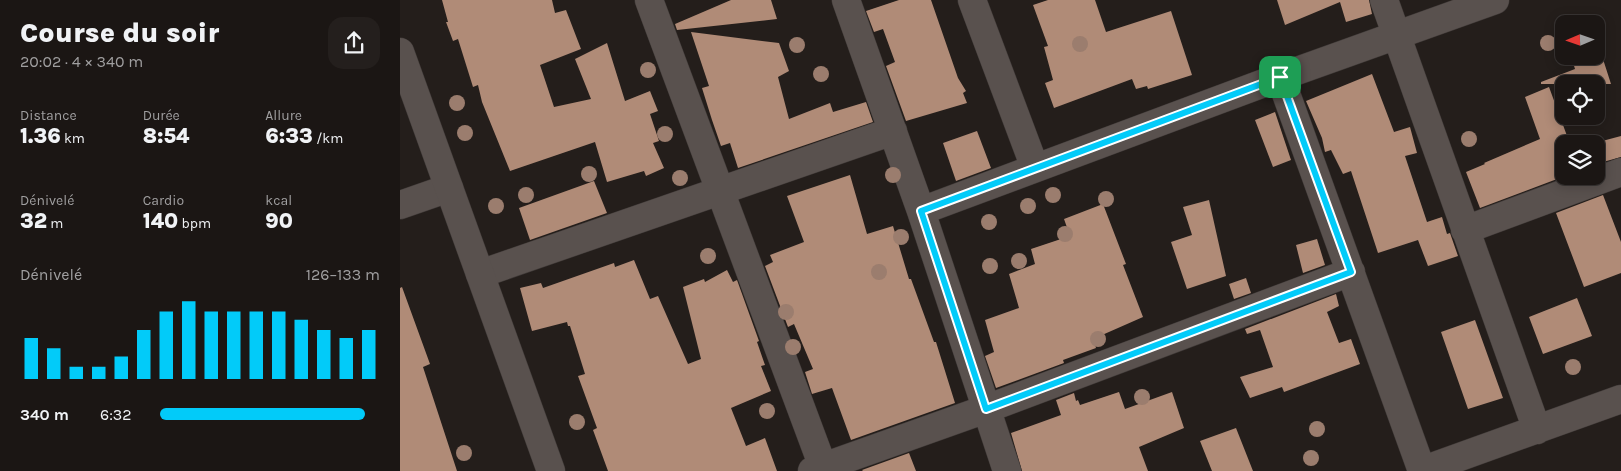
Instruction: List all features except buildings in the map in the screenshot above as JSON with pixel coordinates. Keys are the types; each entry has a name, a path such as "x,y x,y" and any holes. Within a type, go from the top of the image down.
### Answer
{"street":[{"path":"649,0 720,190 818,469 986,409 1351,272"},
{"path":"846,0 921,211 1007,471"},
{"path":"972,0 1035,168"},
{"path":"1384,0 1537,430"},
{"path":"921,211 1280,77 1495,0"},
{"path":"400,52 551,471"},
{"path":"1280,77 1422,471 1621,399"},
{"path":"480,274 893,131"},
{"path":"1466,230 1621,172"},
{"path":"400,205 449,188"}],"route":[{"path":"1280,77 1351,272 986,409 921,211 1280,77"}]}
